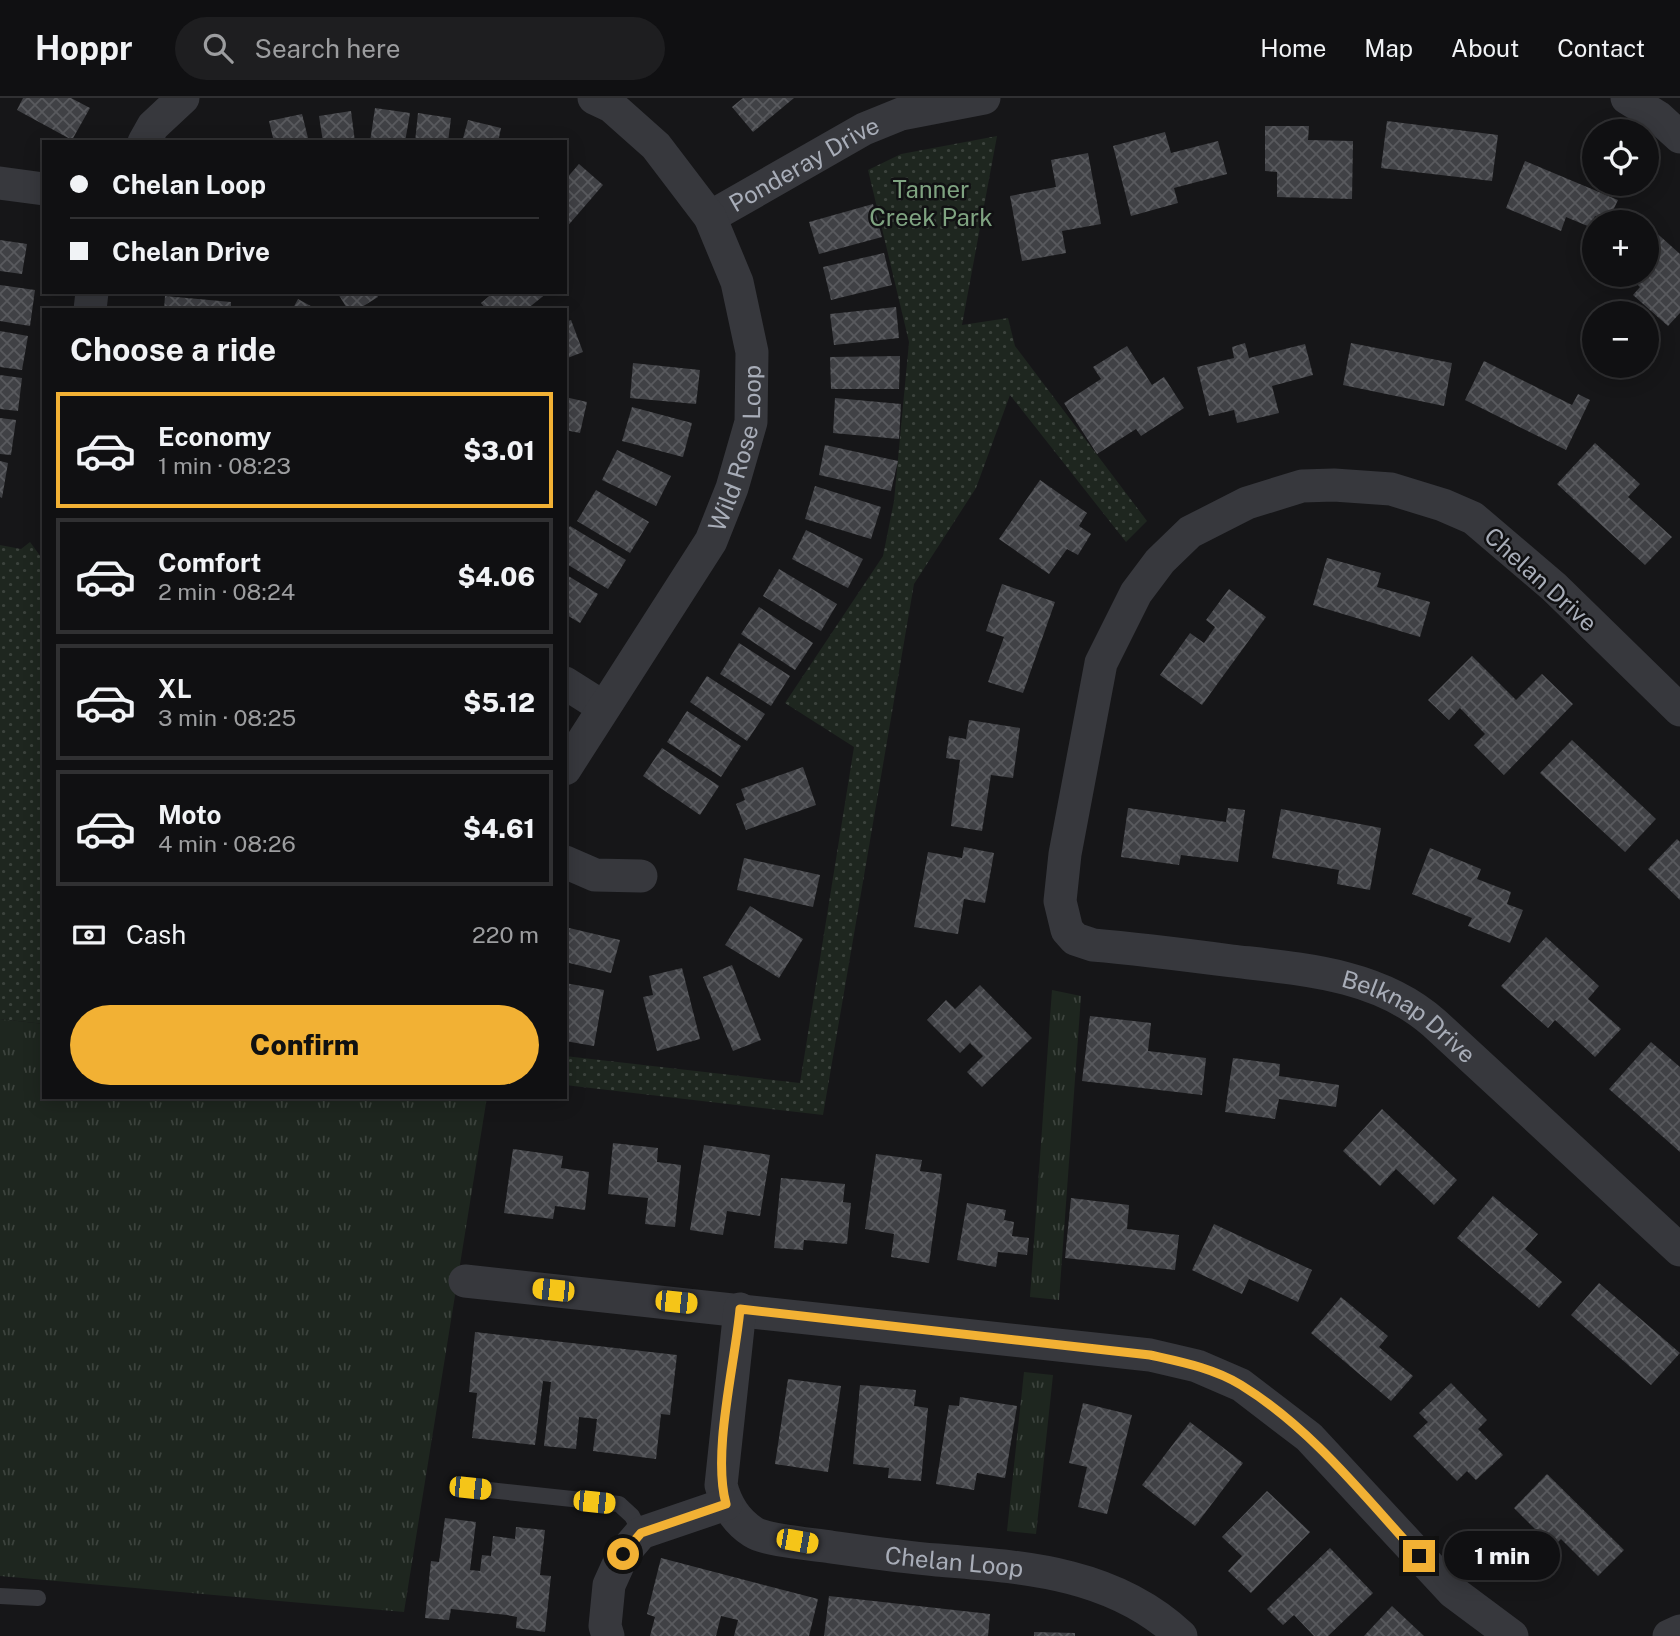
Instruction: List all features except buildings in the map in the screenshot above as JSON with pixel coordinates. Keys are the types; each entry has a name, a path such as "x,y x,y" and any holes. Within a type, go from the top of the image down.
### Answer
{"street":[{"path":"145,140 153,126 183,98"},
{"name":"Ponderay Drive","path":"710,217 864,129 901,114 984,98"},
{"path":"1627,98 1658,117 1680,137"},
{"name":"Wild Rose Loop","path":"567,766 711,541 732,488 751,422 752,352 737,282 710,217 656,146 608,101"},
{"path":"0,183 42,189"},
{"name":"Chelan Drive","path":"1067,930 1060,901 1065,854 1101,663 1136,593 1160,561 1190,532 1247,503 1302,486 1334,485 1391,489 1443,505 1473,518 1554,587 1680,710"},
{"path":"567,684 603,707"},
{"path":"567,863 595,875 641,876"},
{"name":"Belknap Drive","path":"1067,930 1076,939 1094,945 1307,970 1368,984 1394,995 1427,1016 1680,1250"},
{"path":"465,1281 1150,1355 1197,1366 1241,1385 1309,1437 1453,1592 1508,1635"},
{"path":"608,1636 605,1626 608,1585 623,1554 641,1533 726,1504 721,1485 724,1436 740,1309"},
{"name":"Chelan Loop","path":"726,1504 755,1534 902,1557 1020,1567 1070,1576 1133,1601 1181,1636"},
{"path":"1669,1636 1680,1631"}],"lane":[{"path":"470,1488 619,1504 632,1516 641,1533"},
{"path":"0,1596 38,1598"}],"green space":[{"name":"Tanner Creek Park","path":"997,136 962,325 1008,318 1015,346 1147,521 1126,542 1010,395 976,488 914,584 823,1115 567,1085 567,1056 800,1083 854,747 785,703 883,556 894,501 909,342 868,170 901,154"},
{"path":"30,542 42,558 42,1024 0,1019 0,545 21,549"},
{"path":"1052,990 1081,996 1059,1300 1030,1297"},
{"path":"0,1019 42,1024 42,1099 487,1099 404,1612 0,1576"},
{"path":"1024,1372 1053,1375 1036,1534 1007,1531"}],"route":[{"path":"623,1554 641,1533 726,1504 721,1485 724,1436 740,1309 1150,1355 1197,1366 1241,1385 1309,1437 1419,1556"}]}
